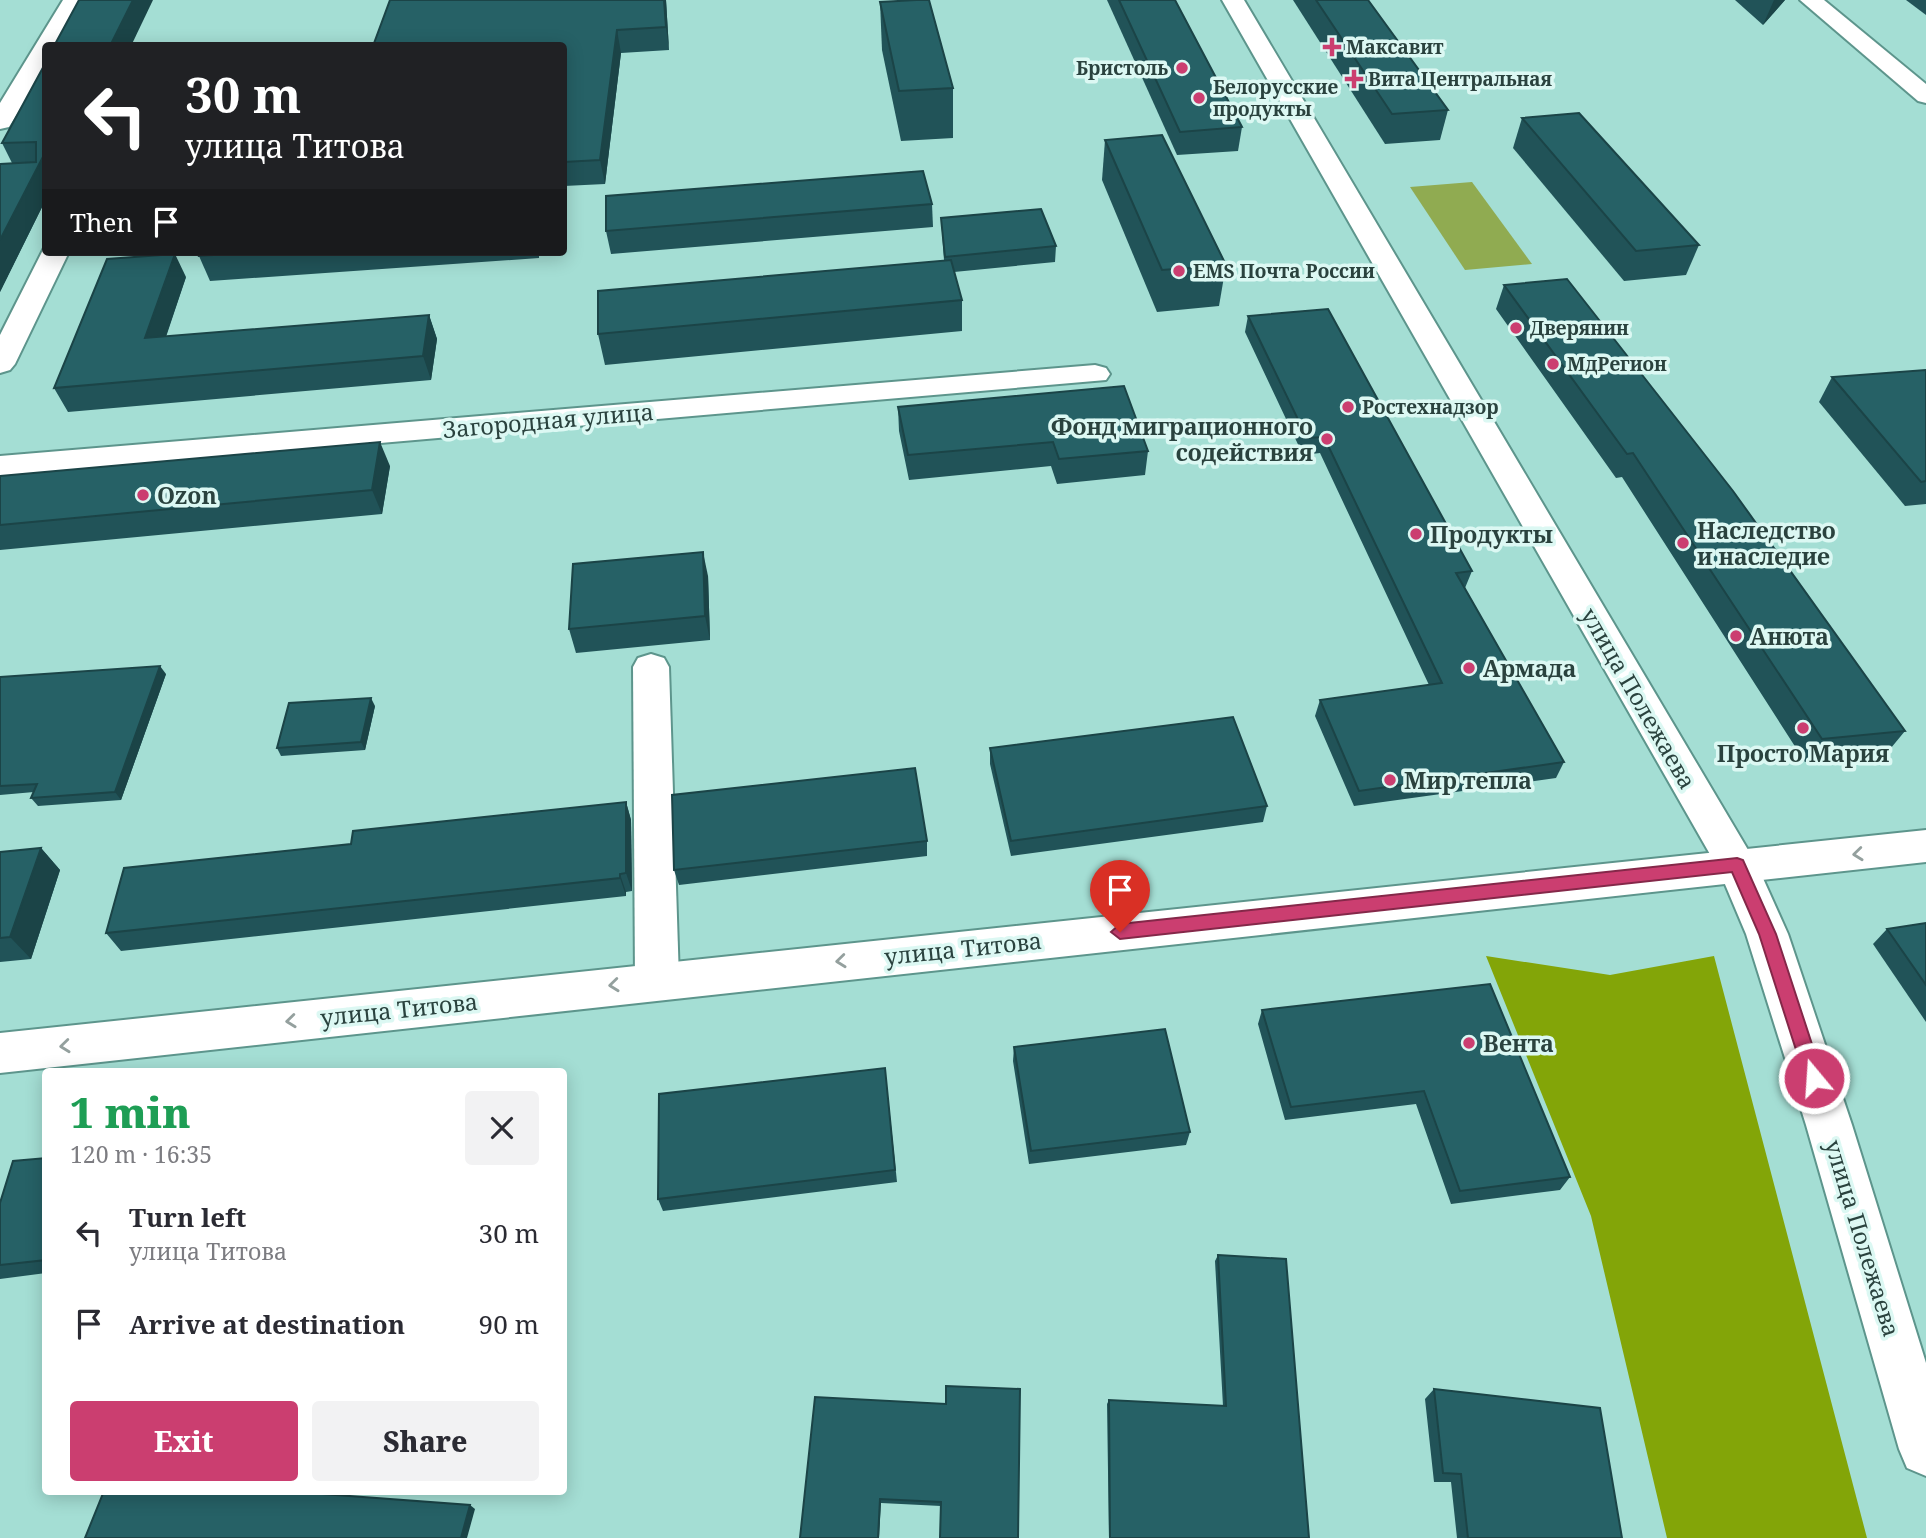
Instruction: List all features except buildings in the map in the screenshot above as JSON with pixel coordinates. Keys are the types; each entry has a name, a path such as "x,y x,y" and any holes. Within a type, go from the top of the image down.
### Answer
{"main road":[{"path":"48,42 74,0"},
{"name":"улица Полежаева","path":"1233,0 1737,865 1767,934 1821,1100 1926,1449"},
{"path":"1811,0 1926,96"},
{"path":"0,122 42,53"},
{"path":"0,363 53,256"},
{"name":"Загородная улица","path":"0,466 1095,374"},
{"path":"651,667 657,980"},
{"name":"улица Титова","path":"0,1053 657,980 1926,846"}],"green space":[{"path":"1472,182 1532,264 1465,270 1410,187"},
{"path":"1486,956 1610,975 1714,956 1867,1538 1667,1538 1591,1216"}],"place":[{"name":"Максавит","path":"1332,47"},
{"name":"Бристоль","path":"1182,68"},
{"name":"Вита Центральная","path":"1354,79"},
{"name":"Белорусские продукты","path":"1199,98"},
{"name":"EMS Почта России","path":"1179,271"},
{"name":"Дверянин","path":"1516,328"},
{"name":"МдРегион","path":"1553,364"},
{"name":"Ростехнадзор","path":"1348,407"},
{"name":"Фонд миграционного содействия","path":"1327,439"},
{"name":"Ozon","path":"143,495"},
{"name":"Продукты","path":"1416,534"},
{"name":"Наследство и наследие","path":"1683,543"},
{"name":"Анюта","path":"1736,636"},
{"name":"Армада","path":"1469,668"},
{"name":"Просто Мария","path":"1803,728"},
{"name":"Мир тепла","path":"1390,780"},
{"name":"Вента","path":"1469,1043"}],"route":[{"path":"1120,932 1737,865 1767,934 1814,1078"}]}
